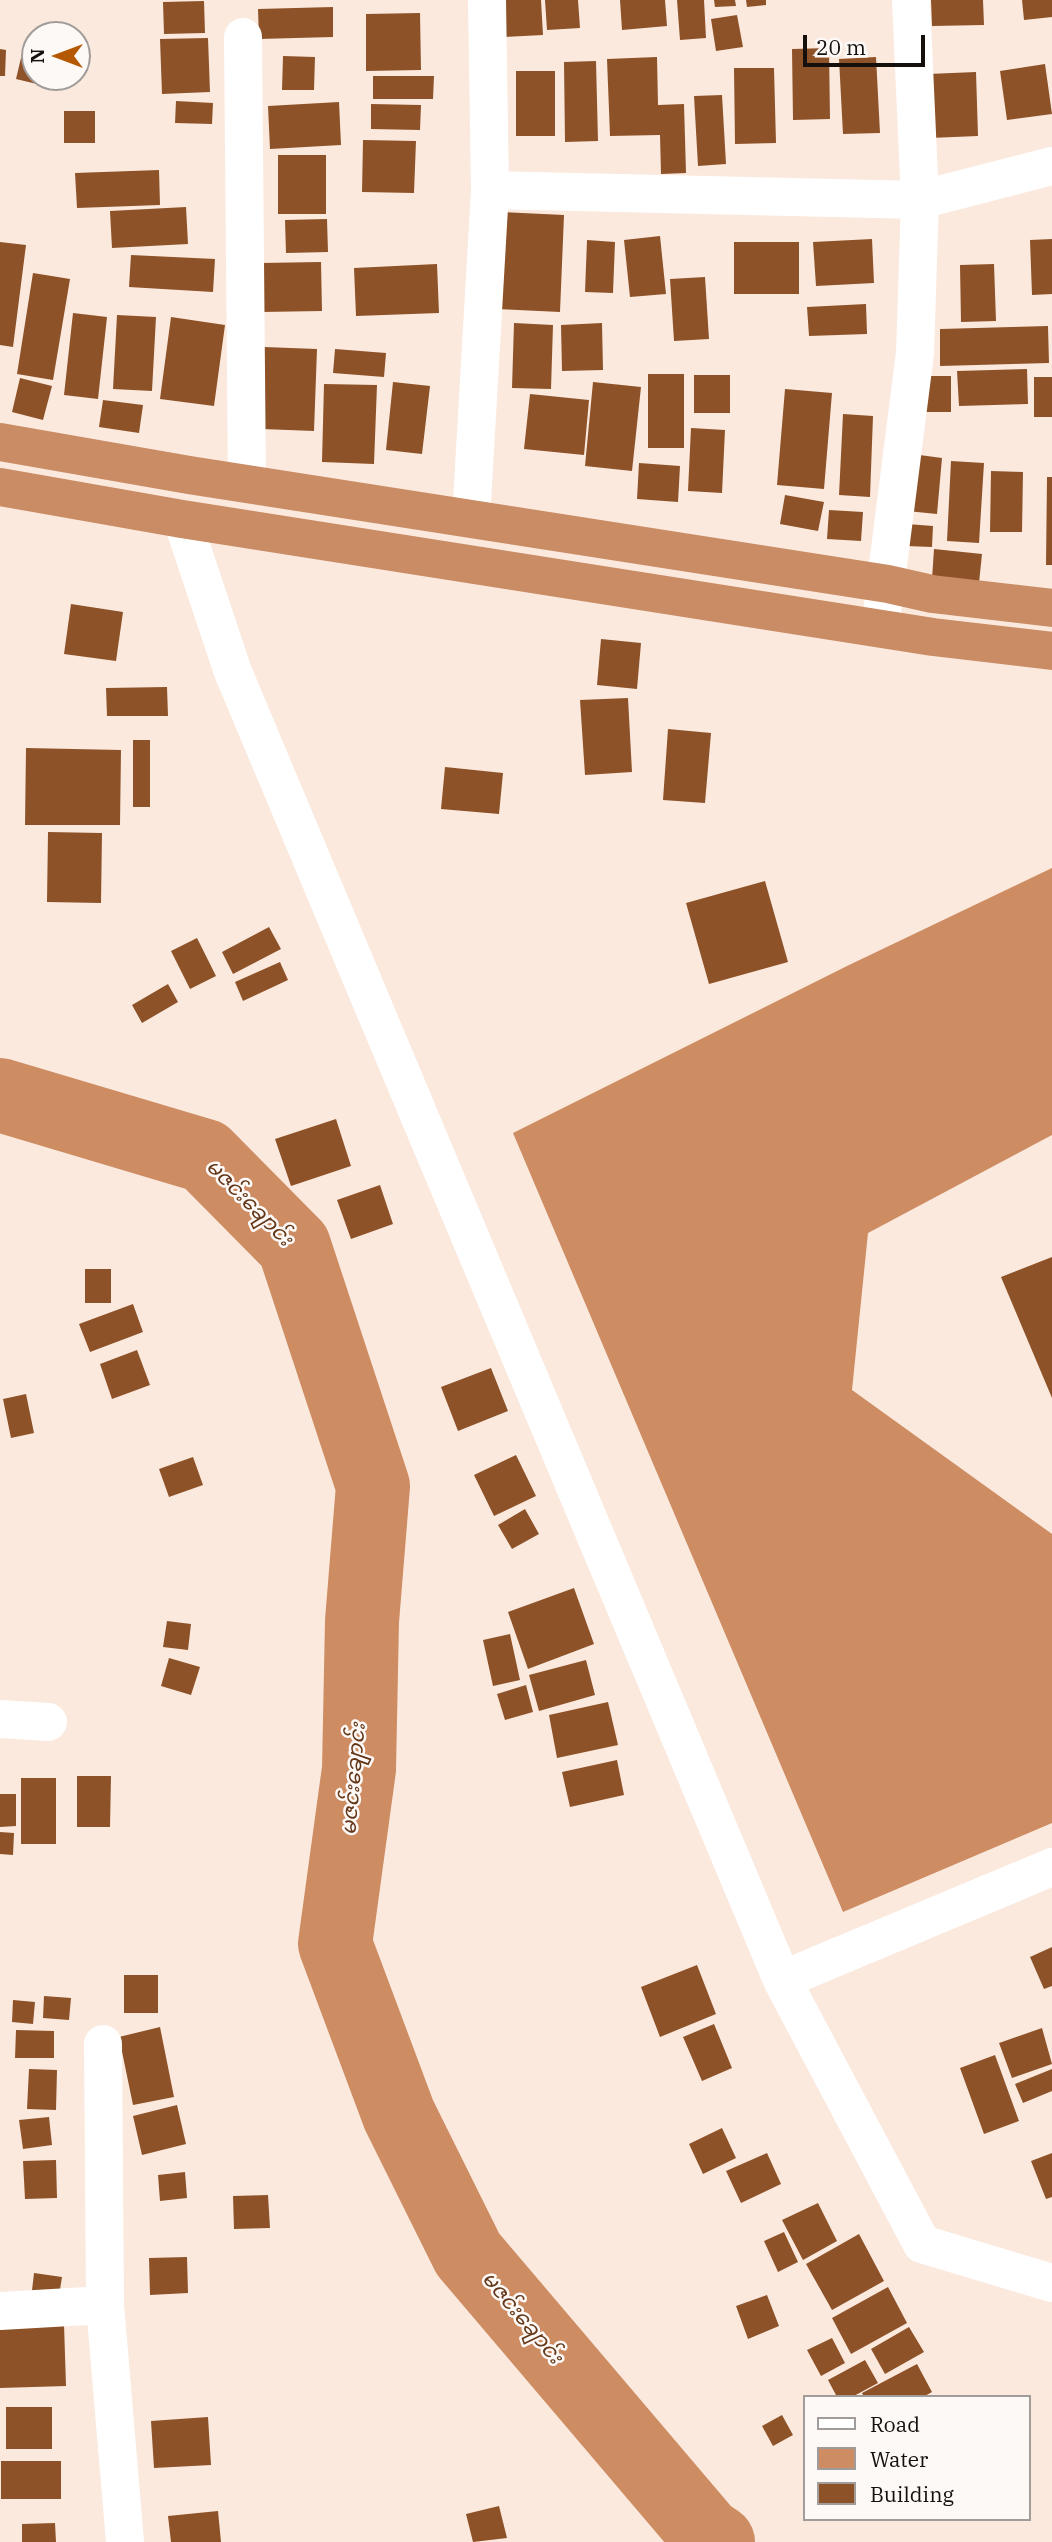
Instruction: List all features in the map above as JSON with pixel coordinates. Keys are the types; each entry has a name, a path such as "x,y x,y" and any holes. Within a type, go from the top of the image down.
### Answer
{"highway":[{"path":"0,442 888,584 932,594 1052,608"},
{"path":"0,487 182,519 880,628 1052,651"}],"street":[{"path":"471,519 490,190 487,0"},
{"path":"880,628 888,584 915,353 920,200 911,0"},
{"path":"243,37 247,483"},
{"path":"490,190 920,200 1052,166"},
{"path":"182,519 233,672 782,1980 922,2244 1052,2283"},
{"path":"0,1719 48,1722"},
{"path":"782,1980 1052,1867"},
{"path":"103,2044 105,2305 125,2542"},
{"path":"0,2311 105,2305"}],"water":[{"path":"1052,868 1052,1135 868,1233 852,1390 1052,1534 1052,1823 843,1912 513,1133 847,966"}],"building":[{"path":"502,0 541,0 543,35 504,37"},
{"path":"545,0 578,0 580,28 547,30"},
{"path":"620,0 665,0 667,26 622,30"},
{"path":"677,0 704,0 706,38 680,40"},
{"path":"714,0 735,0 736,6 715,7"},
{"path":"746,0 766,0 766,5 747,7"},
{"path":"931,0 983,0 984,25 932,26"},
{"path":"1022,0 1052,0 1052,17 1024,20"},
{"path":"204,1 205,33 164,34 163,2"},
{"path":"333,7 333,37 259,39 258,9"},
{"path":"420,13 421,70 366,71 366,14"},
{"path":"737,15 743,47 716,51 711,19"},
{"path":"208,38 210,92 162,94 160,39"},
{"path":"829,48 830,119 793,120 792,49"},
{"path":"0,49 6,50 5,76 0,76"},
{"path":"283,56 315,57 314,90 282,90"},
{"path":"657,57 658,105 684,104 686,173 661,174 660,135 610,136 607,59"},
{"path":"876,57 880,133 843,134 839,59"},
{"path":"21,58 21,80 16,79"},
{"path":"596,61 598,141 565,142 564,62"},
{"path":"1045,64 1052,114 1007,120 1000,71"},
{"path":"734,68 774,68 776,143 735,144"},
{"path":"516,71 555,71 555,136 516,136"},
{"path":"976,72 978,136 930,138 928,74"},
{"path":"373,76 434,76 433,99 373,99"},
{"path":"722,95 726,164 698,166 694,96"},
{"path":"176,101 213,103 212,124 175,123"},
{"path":"339,102 341,145 270,149 268,106"},
{"path":"371,104 421,105 420,130 371,129"},
{"path":"64,111 95,111 95,143 64,143"},
{"path":"363,140 416,141 414,193 362,192"},
{"path":"278,155 326,155 326,214 278,214"},
{"path":"159,170 160,205 77,208 75,173"},
{"path":"186,207 188,244 112,248 110,211"},
{"path":"501,212 564,215 560,312 497,309"},
{"path":"327,219 328,252 286,253 285,220"},
{"path":"660,236 666,294 630,297 624,240"},
{"path":"872,239 874,283 816,286 813,242"},
{"path":"1052,239 1052,294 1032,295 1030,240"},
{"path":"587,240 615,242 613,293 585,292"},
{"path":"0,242 26,245 13,347 0,345"},
{"path":"734,242 799,242 799,294 734,294"},
{"path":"131,255 215,259 213,292 129,287"},
{"path":"321,262 322,311 262,312 261,263"},
{"path":"437,264 439,313 356,316 354,268"},
{"path":"994,264 996,321 961,322 960,265"},
{"path":"33,273 70,279 53,380 17,374"},
{"path":"705,277 709,339 674,341 670,279"},
{"path":"866,304 867,334 809,336 807,307"},
{"path":"73,313 107,317 98,399 64,395"},
{"path":"117,315 156,317 152,391 113,389"},
{"path":"171,317 225,325 214,406 160,399"},
{"path":"514,323 553,325 551,389 512,388"},
{"path":"602,323 603,370 562,371 561,325"},
{"path":"1048,326 1049,363 940,366 940,329"},
{"path":"264,347 317,349 314,431 262,429"},
{"path":"335,349 386,353 384,377 333,373"},
{"path":"1027,369 1028,404 959,406 957,371"},
{"path":"648,374 684,374 684,448 648,448"},
{"path":"694,375 730,375 730,413 694,413"},
{"path":"919,376 951,376 951,412 919,412"},
{"path":"1034,377 1052,377 1052,417 1034,417"},
{"path":"20,378 52,386 43,420 12,412"},
{"path":"393,382 430,386 422,454 386,450"},
{"path":"593,382 641,387 632,471 585,466"},
{"path":"324,384 377,385 374,464 322,462"},
{"path":"785,389 832,393 824,489 777,485"},
{"path":"530,394 589,400 584,455 524,449"},
{"path":"103,400 143,405 139,433 99,427"},
{"path":"843,414 873,416 870,497 839,495"},
{"path":"691,428 725,430 722,493 688,491"},
{"path":"912,454 942,458 937,514 907,511"},
{"path":"951,461 984,463 979,543 947,541"},
{"path":"639,463 680,466 678,502 637,499"},
{"path":"991,471 1023,472 1022,532 990,532"},
{"path":"1047,477 1052,477 1052,565 1046,565"},
{"path":"785,495 824,502 818,531 780,524"},
{"path":"829,510 863,512 861,541 827,539"},
{"path":"907,524 933,526 932,547 906,546"},
{"path":"934,549 982,554 979,583 932,579"},
{"path":"71,604 123,612 116,661 64,654"},
{"path":"601,639 641,643 637,689 597,685"},
{"path":"167,687 168,716 107,716 106,688"},
{"path":"628,698 632,772 585,775 580,700"},
{"path":"668,729 711,733 705,803 663,800"},
{"path":"133,740 150,740 150,807 133,807"},
{"path":"26,748 121,750 120,825 25,825"},
{"path":"445,767 503,773 499,814 441,809"},
{"path":"48,832 102,833 101,903 47,902"},
{"path":"765,881 788,962 709,984 686,903"},
{"path":"269,927 281,949 233,974 222,952"},
{"path":"197,938 216,976 190,989 171,951"},
{"path":"280,962 288,980 243,1001 235,982"},
{"path":"168,984 178,1002 142,1023 132,1005"},
{"path":"336,1119 351,1166 291,1186 275,1139"},
{"path":"380,1185 393,1224 351,1239 337,1200"},
{"path":"1052,1257 1052,1398 1001,1277"},
{"path":"85,1269 111,1269 111,1303 85,1303"},
{"path":"133,1304 143,1332 90,1352 79,1324"},
{"path":"137,1350 150,1385 112,1399 100,1364"},
{"path":"491,1368 508,1411 458,1431 441,1387"},
{"path":"26,1394 34,1433 11,1438 3,1399"},
{"path":"516,1455 536,1496 494,1516 474,1475"},
{"path":"193,1457 203,1485 169,1497 159,1469"},
{"path":"525,1509 539,1534 512,1549 498,1525"},
{"path":"574,1588 594,1644 528,1669 508,1612"},
{"path":"167,1621 191,1624 188,1650 163,1647"},
{"path":"510,1634 520,1680 493,1686 483,1640"},
{"path":"169,1658 200,1667 191,1695 161,1686"},
{"path":"586,1660 595,1695 539,1711 529,1675"},
{"path":"526,1685 533,1712 505,1720 497,1694"},
{"path":"608,1702 618,1745 557,1758 549,1715"},
{"path":"617,1760 624,1795 570,1807 562,1772"},
{"path":"77,1776 111,1776 110,1827 77,1827"},
{"path":"21,1778 56,1778 56,1844 21,1844"},
{"path":"0,1794 16,1794 16,1826 0,1827"},
{"path":"0,1832 14,1833 13,1855 0,1854"},
{"path":"1052,1947 1052,1986 1044,1989 1030,1957"},
{"path":"697,1965 716,2014 660,2037 641,1987"},
{"path":"124,1975 158,1975 158,2013 124,2013"},
{"path":"44,1996 71,1998 69,2020 43,2018"},
{"path":"13,2000 35,2002 33,2024 12,2022"},
{"path":"714,2024 732,2068 702,2081 683,2037"},
{"path":"160,2027 174,2097 133,2105 119,2037"},
{"path":"1042,2028 1052,2064 1012,2078 999,2043"},
{"path":"16,2030 54,2031 54,2058 15,2058"},
{"path":"995,2055 1019,2121 984,2134 960,2068"},
{"path":"29,2069 57,2070 56,2110 27,2109"},
{"path":"1052,2069 1052,2091 1023,2103 1015,2084"},
{"path":"177,2105 186,2144 142,2155 133,2116"},
{"path":"49,2117 52,2145 23,2149 19,2120"},
{"path":"722,2128 736,2158 703,2174 689,2144"},
{"path":"767,2153 781,2184 741,2203 726,2171"},
{"path":"1052,2153 1052,2197 1046,2199 1031,2161"},
{"path":"56,2160 57,2198 25,2199 23,2161"},
{"path":"185,2172 187,2198 160,2201 158,2175"},
{"path":"268,2195 270,2228 234,2229 233,2196"},
{"path":"818,2203 837,2241 803,2260 782,2220"},
{"path":"784,2232 798,2262 778,2272 764,2241"},
{"path":"859,2234 884,2281 832,2310 806,2264"},
{"path":"187,2257 188,2293 150,2295 149,2258"},
{"path":"34,2273 62,2277 58,2302 31,2299"},
{"path":"888,2287 907,2323 851,2354 832,2318"},
{"path":"767,2295 779,2326 748,2339 736,2306"},
{"path":"64,2324 66,2386 0,2388 0,2326"},
{"path":"909,2327 924,2352 885,2374 871,2349"},
{"path":"832,2338 845,2363 821,2376 807,2350"},
{"path":"865,2360 878,2383 856,2395 836,2395 828,2380"},
{"path":"917,2364 932,2392 927,2395 862,2393"},
{"path":"6,2407 52,2407 52,2449 6,2449"},
{"path":"782,2415 793,2435 773,2446 762,2426"},
{"path":"208,2417 211,2465 154,2468 151,2421"},
{"path":"1,2461 61,2461 61,2499 1,2499"},
{"path":"499,2506 507,2538 473,2542 466,2514"},
{"path":"218,2511 221,2542 171,2542 168,2516"},
{"path":"55,2523 56,2542 22,2542 22,2524"}],"waterway":[{"name":"မဇင်းချောင်း","path":"0,1095 205,1156 294,1246 373,1486 362,1621 359,1769 335,1944 399,2115 468,2254 706,2534 718,2542"}]}
